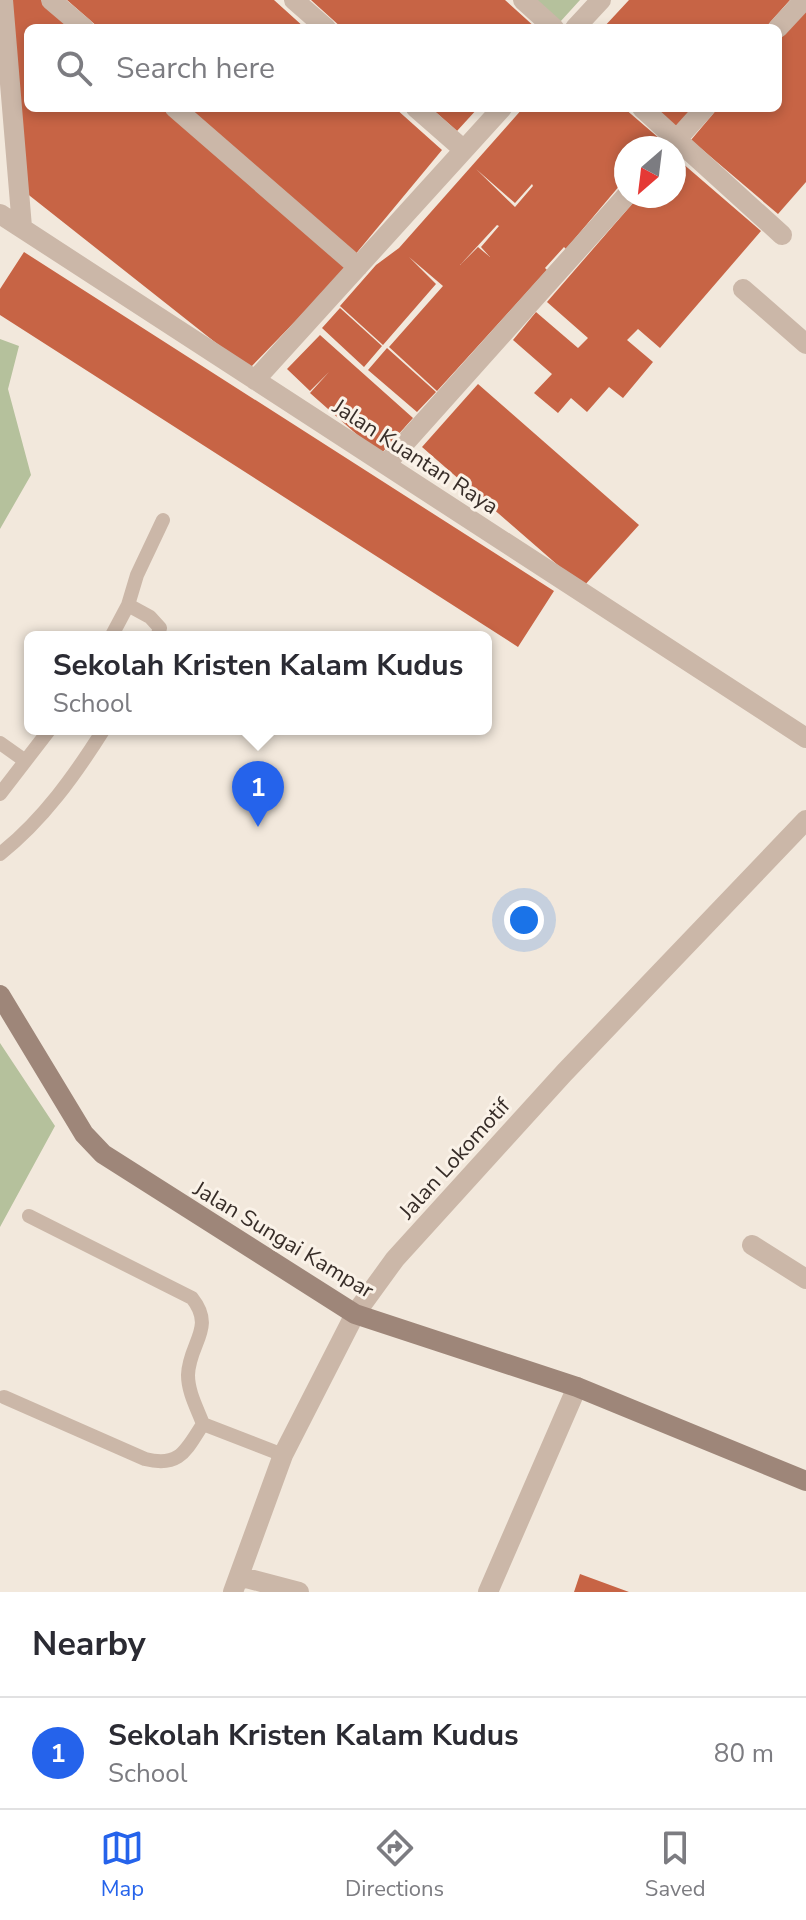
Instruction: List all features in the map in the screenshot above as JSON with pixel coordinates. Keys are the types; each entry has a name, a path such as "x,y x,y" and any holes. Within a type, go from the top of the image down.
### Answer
{"street":[{"path":"3,0 22,227"},
{"path":"51,0 79,24"},
{"path":"294,0 321,24"},
{"path":"523,0 550,24"},
{"path":"579,24 601,0"},
{"path":"782,24 804,0"},
{"path":"180,112 358,267"},
{"path":"421,112 464,150"},
{"path":"255,380 498,112"},
{"path":"645,112 666,136"},
{"path":"680,136 701,112"},
{"path":"686,155 782,235"},
{"path":"386,464 615,208"},
{"name":"Jalan Kuantan Raya","path":"0,214 806,738"},
{"path":"743,289 806,344"},
{"name":"Jalan Lokomotif","path":"236,1584 283,1455 355,1314 395,1259 806,820"},
{"name":"Jalan Sungai Kampar","path":"0,995 84,1134 103,1154 355,1314 577,1387 806,1481"},
{"path":"752,1245 806,1279"},
{"path":"488,1592 577,1387"},
{"path":"236,1584 299,1592"}],"lane":[{"path":"114,631 163,520"},
{"path":"128,605 150,617 160,628 159,631"},
{"path":"0,794 45,735"},
{"path":"0,854 21,837 54,801 97,735"},
{"path":"0,743 24,760"},
{"path":"29,1216 192,1298 202,1309 204,1322 189,1364 188,1380 203,1424 283,1455"},
{"path":"4,1397 145,1459 163,1463 182,1456 203,1424"}],"green space":[{"path":"535,0 580,0 560,22"},
{"path":"0,339 19,346 8,389 31,475 0,529"},
{"path":"0,1043 55,1126 0,1227"}],"building":[{"path":"12,0 43,0 70,24 24,24 24,112 172,112 348,267 249,369 25,192"},
{"path":"67,0 274,0 301,24 94,24"},
{"path":"311,0 505,0 532,24 338,24"},
{"path":"629,0 790,0 769,24 607,24"},
{"path":"806,6 806,182 778,214 691,140 715,112 782,112 782,34"},
{"path":"192,112 399,112 442,150 354,256"},
{"path":"436,112 474,112 457,131"},
{"path":"519,112 629,112 657,136 614,136 614,192 437,391 389,347 443,286 409,257 436,284 383,345 340,306 376,265 399,248","holes":["476,169 515,203 532,184 515,207","497,225 499,226 481,247 490,257 478,247 460,265"]},
{"path":"658,112 691,112 677,128"},
{"path":"686,166 761,231 660,348 638,329 627,340 653,362 623,398 609,387 587,412 571,398 558,413 534,393 552,374 513,340 536,312 578,348 588,338 547,302 629,208 686,208"},
{"path":"24,252 554,591 518,647 0,315 0,289"},
{"path":"340,308 382,346 364,367 322,328"},
{"path":"320,335 413,418 380,455 310,393 329,372 310,391 287,369"},
{"path":"387,348 436,392 417,412 368,370"},
{"path":"478,384 639,525 583,587 422,447"},
{"path":"580,1574 629,1592 574,1592"}],"place":[{"name":"Sekolah Kristen Kalam Kudus","path":"258,827"}]}
